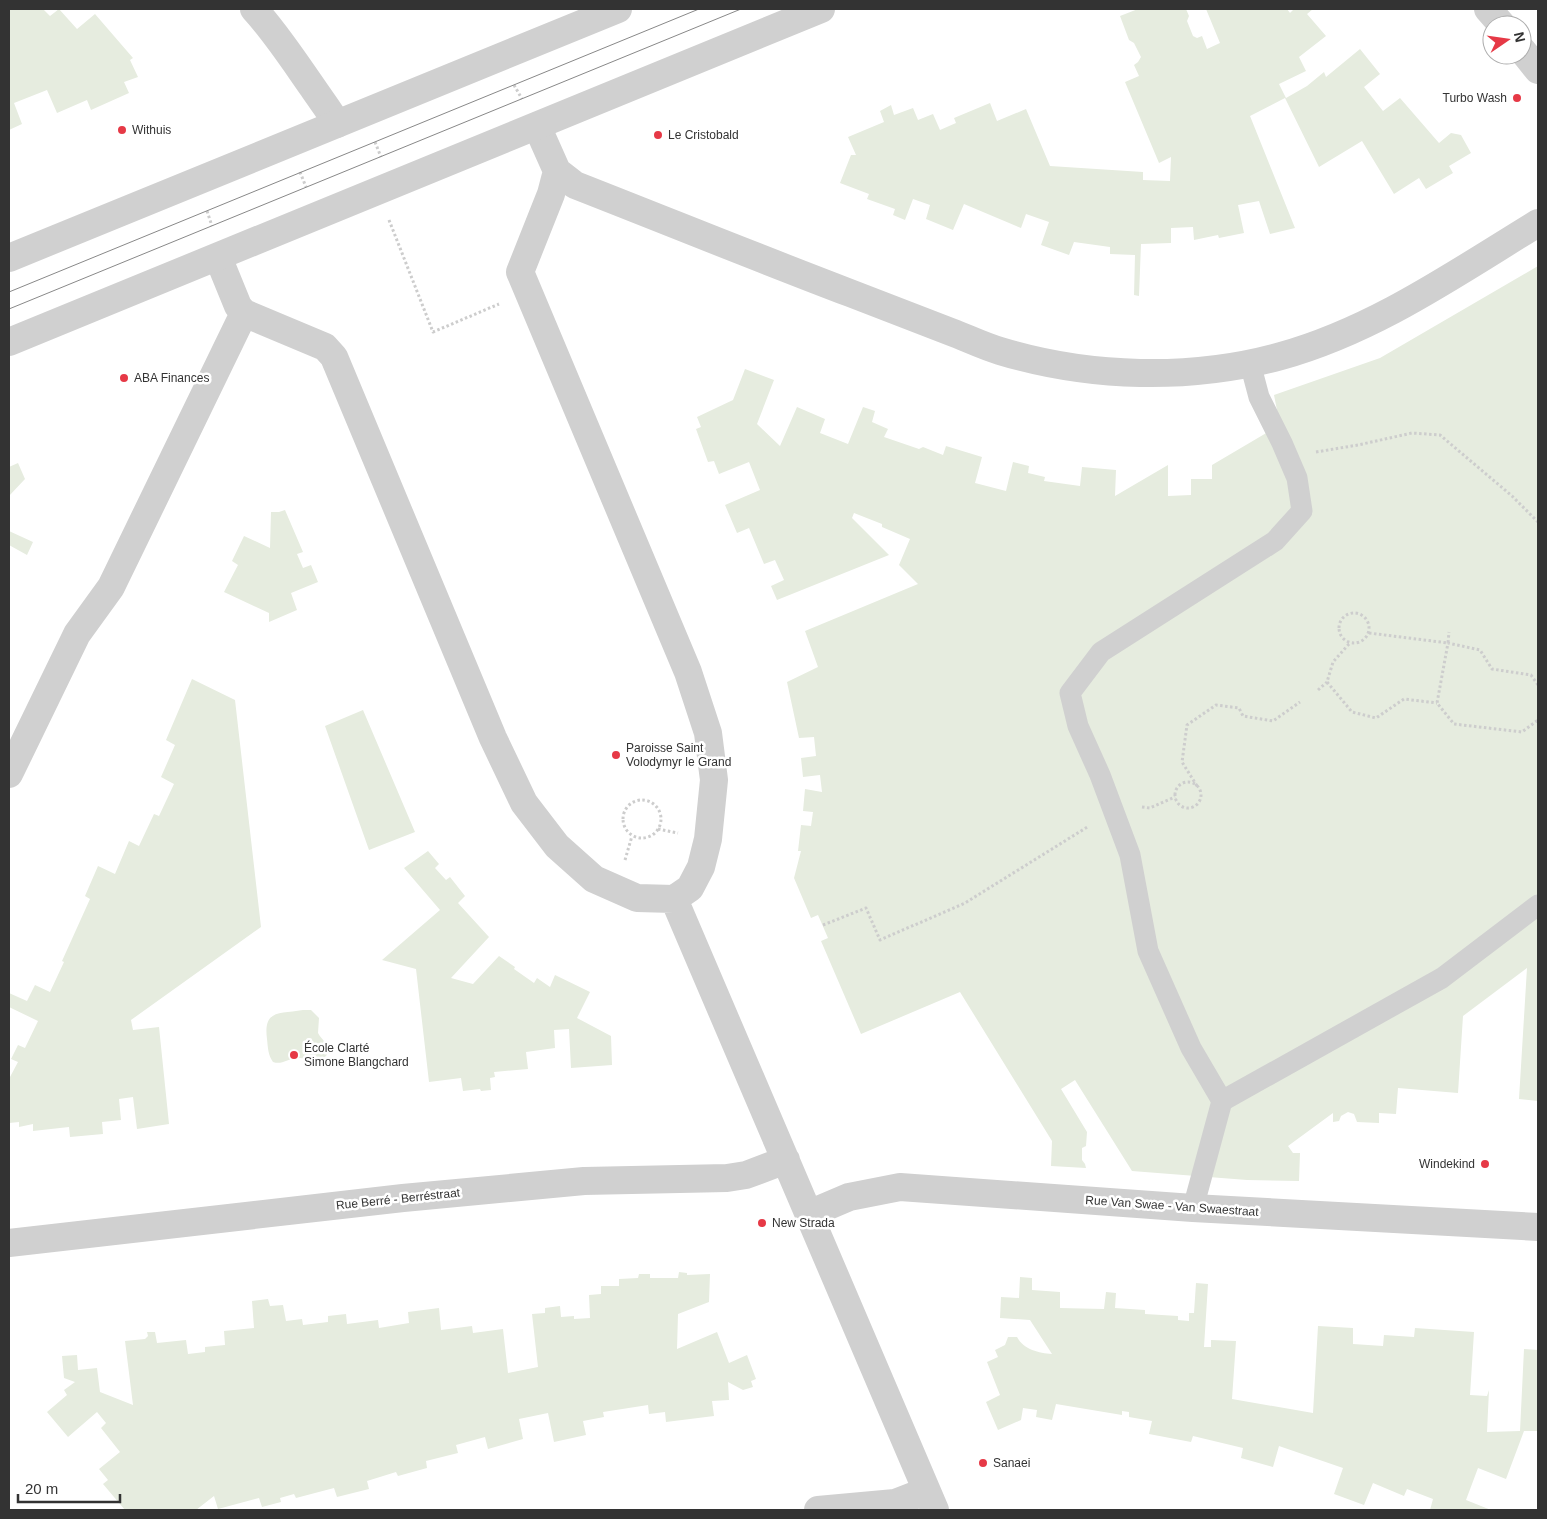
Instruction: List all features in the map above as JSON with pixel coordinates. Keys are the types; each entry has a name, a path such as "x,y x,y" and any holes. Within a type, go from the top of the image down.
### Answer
{"street":[{"path":"254,9 331,114 346,120"},
{"path":"9,258 618,9"},
{"path":"9,342 821,9"},
{"path":"536,126 557,172 575,185 1000,351 1069,366 1142,373 1204,370 1281,356 1380,317 1538,223"},
{"path":"218,257 238,306 244,313 325,347 334,356 493,738 524,803 557,846 594,879 637,898 674,899 690,888 701,867 708,838 714,780 708,733 688,672 520,272 551,194 557,172"},
{"path":"9,774 77,634 111,587 244,313"},
{"path":"674,899 931,1500 818,1510"},
{"name":"Rue Berré - Berréstraat","path":"9,1243 403,1198 584,1181 727,1178 746,1175 786,1160"},
{"name":"Rue Van Swae - Van Swaestraat","path":"809,1214 849,1197 900,1187 1193,1208 1538,1227"}],"lane":[{"path":"1193,1208 1222,1101 1191,1048 1148,951 1130,855 1100,775 1078,726 1070,693 1102,652 1275,541 1302,511 1297,478 1259,397 1250,363"},
{"path":"1222,1101 1442,978 1538,905"}],"path":[{"path":"500,58 536,126"},
{"path":"346,120 366,122 392,182 383,189"},
{"path":"195,182 212,226 218,257"},
{"path":"387,216 433,332 506,301"},
{"path":"1282,443 1298,451 1318,452 1412,433 1440,435 1512,496 1538,522"},
{"path":"1354,612 1361,614 1367,619 1370,626 1369,633 1365,640 1359,644 1349,644 1342,638 1338,629 1341,620 1347,614 1354,612"},
{"path":"1436,703 1450,632"},
{"path":"1369,633 1448,643 1480,650 1492,669 1531,676 1538,685"},
{"path":"1318,690 1327,682 1333,662 1349,644"},
{"path":"1327,682 1352,712 1376,718 1404,699 1436,703 1454,724 1522,732 1538,720"},
{"path":"1197,786 1190,782 1182,783 1176,789 1175,797 1179,804 1186,808 1193,807 1199,802 1200,795 1197,786 1182,762 1187,725 1216,705 1239,708 1243,716 1273,721 1300,702"},
{"path":"823,925 866,908 880,940 965,904 1096,822 1110,801 1150,808 1175,797"},
{"path":"645,800 653,804 660,811 661,820 658,829 652,836 643,839 632,836 624,828 623,816 628,806 636,801 645,800"}],"shaded area":[{"path":"9,9 43,9 50,16 59,9 77,29 95,14 133,58 130,60 138,77 124,82 129,93 91,110 87,100 57,113 47,90 14,103 22,124 9,130"},
{"path":"1138,9 1186,9 1189,16 1187,21 1193,36 1197,38 1202,36 1207,49 1220,43 1206,9 1287,9 1290,13 1294,9 1313,9 1307,14 1326,36 1299,57 1306,71 1279,84 1286,98 1307,86 1324,72 1326,77 1360,49 1380,74 1364,87 1383,111 1400,98 1439,143 1451,133 1461,135 1471,153 1449,166 1453,173 1426,189 1419,178 1394,194 1362,141 1319,167 1285,98 1250,116 1295,228 1270,234 1259,201 1238,205 1244,233 1219,238 1218,235 1194,240 1193,227 1171,228 1171,243 1141,244 1139,296 1134,295 1135,255 1110,254 1110,247 1074,242 1069,255 1041,245 1049,222 1026,214 1021,228 964,204 953,230 926,219 930,205 913,199 905,220 893,215 895,209 867,199 869,194 840,183 851,155 856,155 848,137 884,122 880,111 891,105 894,115 913,108 918,120 933,114 940,130 956,123 954,118 990,103 997,121 1026,109 1050,166 1143,172 1143,180 1170,181 1171,157 1159,163 1125,82 1139,76 1134,65 1141,57 1134,43 1129,40 1120,16"},
{"path":"1538,266 1538,1101 1519,1099 1527,968 1463,1016 1458,1093 1398,1088 1396,1114 1379,1113 1379,1123 1357,1122 1354,1114 1348,1112 1341,1116 1339,1121 1333,1122 1333,1113 1288,1146 1293,1153 1300,1153 1299,1181 1247,1180 1132,1171 1075,1080 1061,1089 1087,1132 1086,1146 1082,1148 1082,1160 1086,1168 1051,1166 1052,1141 960,992 861,1034 821,941 828,938 818,915 811,918 794,878 801,851 798,851 801,825 811,826 813,812 803,811 805,789 822,792 820,775 803,777 801,758 816,756 814,737 799,738 787,682 818,667 805,631 918,584 899,565 910,539 882,527 882,524 854,513 852,518 889,555 777,600 771,586 784,580 775,560 764,564 749,528 737,533 725,505 760,490 749,462 719,474 714,461 708,462 696,429 701,427 697,417 733,400 745,369 774,380 757,424 780,446 797,407 825,419 820,433 848,444 863,407 875,411 872,422 888,429 884,437 919,449 923,447 943,455 946,446 982,457 975,483 1006,491 1013,462 1029,466 1028,473 1045,477 1044,481 1080,486 1082,467 1116,470 1115,496 1168,465 1168,496 1191,495 1191,479 1212,479 1212,465 1268,432 1279,420 1274,395 1380,358"},
{"path":"18,463 25,479 9,496 9,467"},
{"path":"285,510 303,552 297,554 303,568 311,565 318,582 291,593 297,610 269,622 269,613 224,592 238,565 232,561 244,536 270,548 271,512"},
{"path":"9,531 33,542 27,555 9,545"},
{"path":"192,679 235,700 261,927 131,1020 133,1030 159,1027 169,1124 137,1129 133,1097 119,1099 121,1120 102,1122 103,1134 70,1137 69,1127 33,1131 33,1124 19,1127 19,1122 9,1123 9,1076 18,1062 11,1059 18,1045 25,1048 38,1021 9,1007 9,993 27,1001 35,985 50,992 90,899 85,896 98,866 115,874 129,841 139,846 154,814 159,816 174,784 161,777 175,745 166,740"},
{"path":"363,710 415,832 369,850 325,726"},
{"path":"428,851 439,864 435,868 446,880 450,877 465,896 458,903 489,937 451,978 473,984 499,956 534,983 537,978 550,987 555,975 590,992 577,1018 611,1036 612,1065 571,1068 569,1029 554,1030 555,1048 526,1052 528,1069 494,1072 495,1077 490,1078 491,1090 463,1091 461,1078 429,1082 416,969 382,960 440,910 404,868"},
{"path":"311,1010 319,1018 318,1033 328,1050 327,1055 319,1059 296,1058 282,1062 273,1062 268,1048 266,1029 268,1022 280,1013"},
{"path":"679,1272 687,1273 687,1275 710,1274 709,1302 678,1314 677,1349 717,1332 729,1363 747,1355 756,1379 751,1381 753,1387 743,1390 728,1382 729,1400 712,1401 714,1416 666,1422 665,1412 649,1414 648,1405 603,1412 604,1417 583,1421 586,1435 554,1442 548,1413 519,1419 523,1439 488,1449 485,1437 456,1445 458,1453 426,1461 427,1468 398,1476 396,1472 367,1481 369,1489 337,1497 334,1488 296,1498 294,1494 280,1498 281,1502 262,1507 259,1498 218,1509 214,1496 196,1510 125,1510 103,1484 108,1480 99,1469 120,1452 101,1428 106,1423 97,1412 68,1437 47,1412 67,1395 64,1390 75,1382 64,1378 62,1356 77,1355 78,1370 97,1368 100,1392 133,1405 125,1341 145,1339 148,1336 147,1332 155,1332 157,1343 186,1340 188,1354 205,1352 205,1347 225,1345 224,1331 254,1328 252,1301 268,1299 270,1306 283,1305 286,1321 302,1319 303,1325 328,1322 328,1316 346,1314 347,1324 378,1320 379,1328 409,1323 408,1312 439,1308 441,1330 472,1326 473,1333 503,1329 508,1373 538,1367 532,1314 545,1313 545,1308 560,1306 561,1317 574,1316 574,1319 590,1318 589,1295 601,1294 601,1286 619,1286 619,1279 638,1278 639,1274 650,1274 650,1278 678,1278"},
{"path":"1020,1277 1032,1278 1032,1290 1060,1292 1060,1308 1104,1309 1106,1292 1116,1293 1115,1308 1145,1310 1145,1314 1178,1316 1178,1320 1189,1321 1189,1313 1194,1313 1196,1283 1208,1284 1204,1347 1211,1347 1211,1340 1236,1341 1232,1399 1313,1413 1318,1326 1353,1328 1353,1344 1383,1346 1384,1335 1414,1337 1415,1328 1474,1332 1470,1395 1487,1396 1489,1390 1487,1432 1520,1431 1524,1349 1538,1350 1538,1431 1524,1431 1506,1479 1478,1468 1466,1500 1491,1510 1430,1510 1433,1499 1407,1489 1404,1496 1373,1483 1364,1505 1334,1494 1343,1468 1279,1446 1273,1467 1241,1458 1243,1448 1193,1436 1191,1442 1149,1434 1152,1421 1129,1417 1129,1412 1122,1411 1122,1415 1056,1404 1052,1420 1036,1417 1037,1410 1023,1408 1021,1420 998,1430 986,1402 1000,1395 987,1362 998,1357 995,1350 1005,1345 1008,1337 1017,1337 1028,1348 1037,1352 1052,1354 1030,1320 1000,1318 1001,1297 1019,1298"}],"tram line":[{"path":"9,292 699,9"},
{"path":"9,309 741,9"}],"place":[{"name":"Turbo Wash","path":"1517,98"},
{"name":"Withuis","path":"122,130"},
{"name":"Le Cristobald","path":"658,135"},
{"name":"ABA Finances","path":"124,378"},
{"name":"Paroisse Saint Volodymyr le Grand","path":"616,755"},
{"name":"École Clarté Simone Blangchard","path":"294,1055"},
{"name":"Windekind","path":"1485,1164"},
{"name":"New Strada","path":"762,1223"},
{"name":"Sanaei","path":"983,1463"}]}
